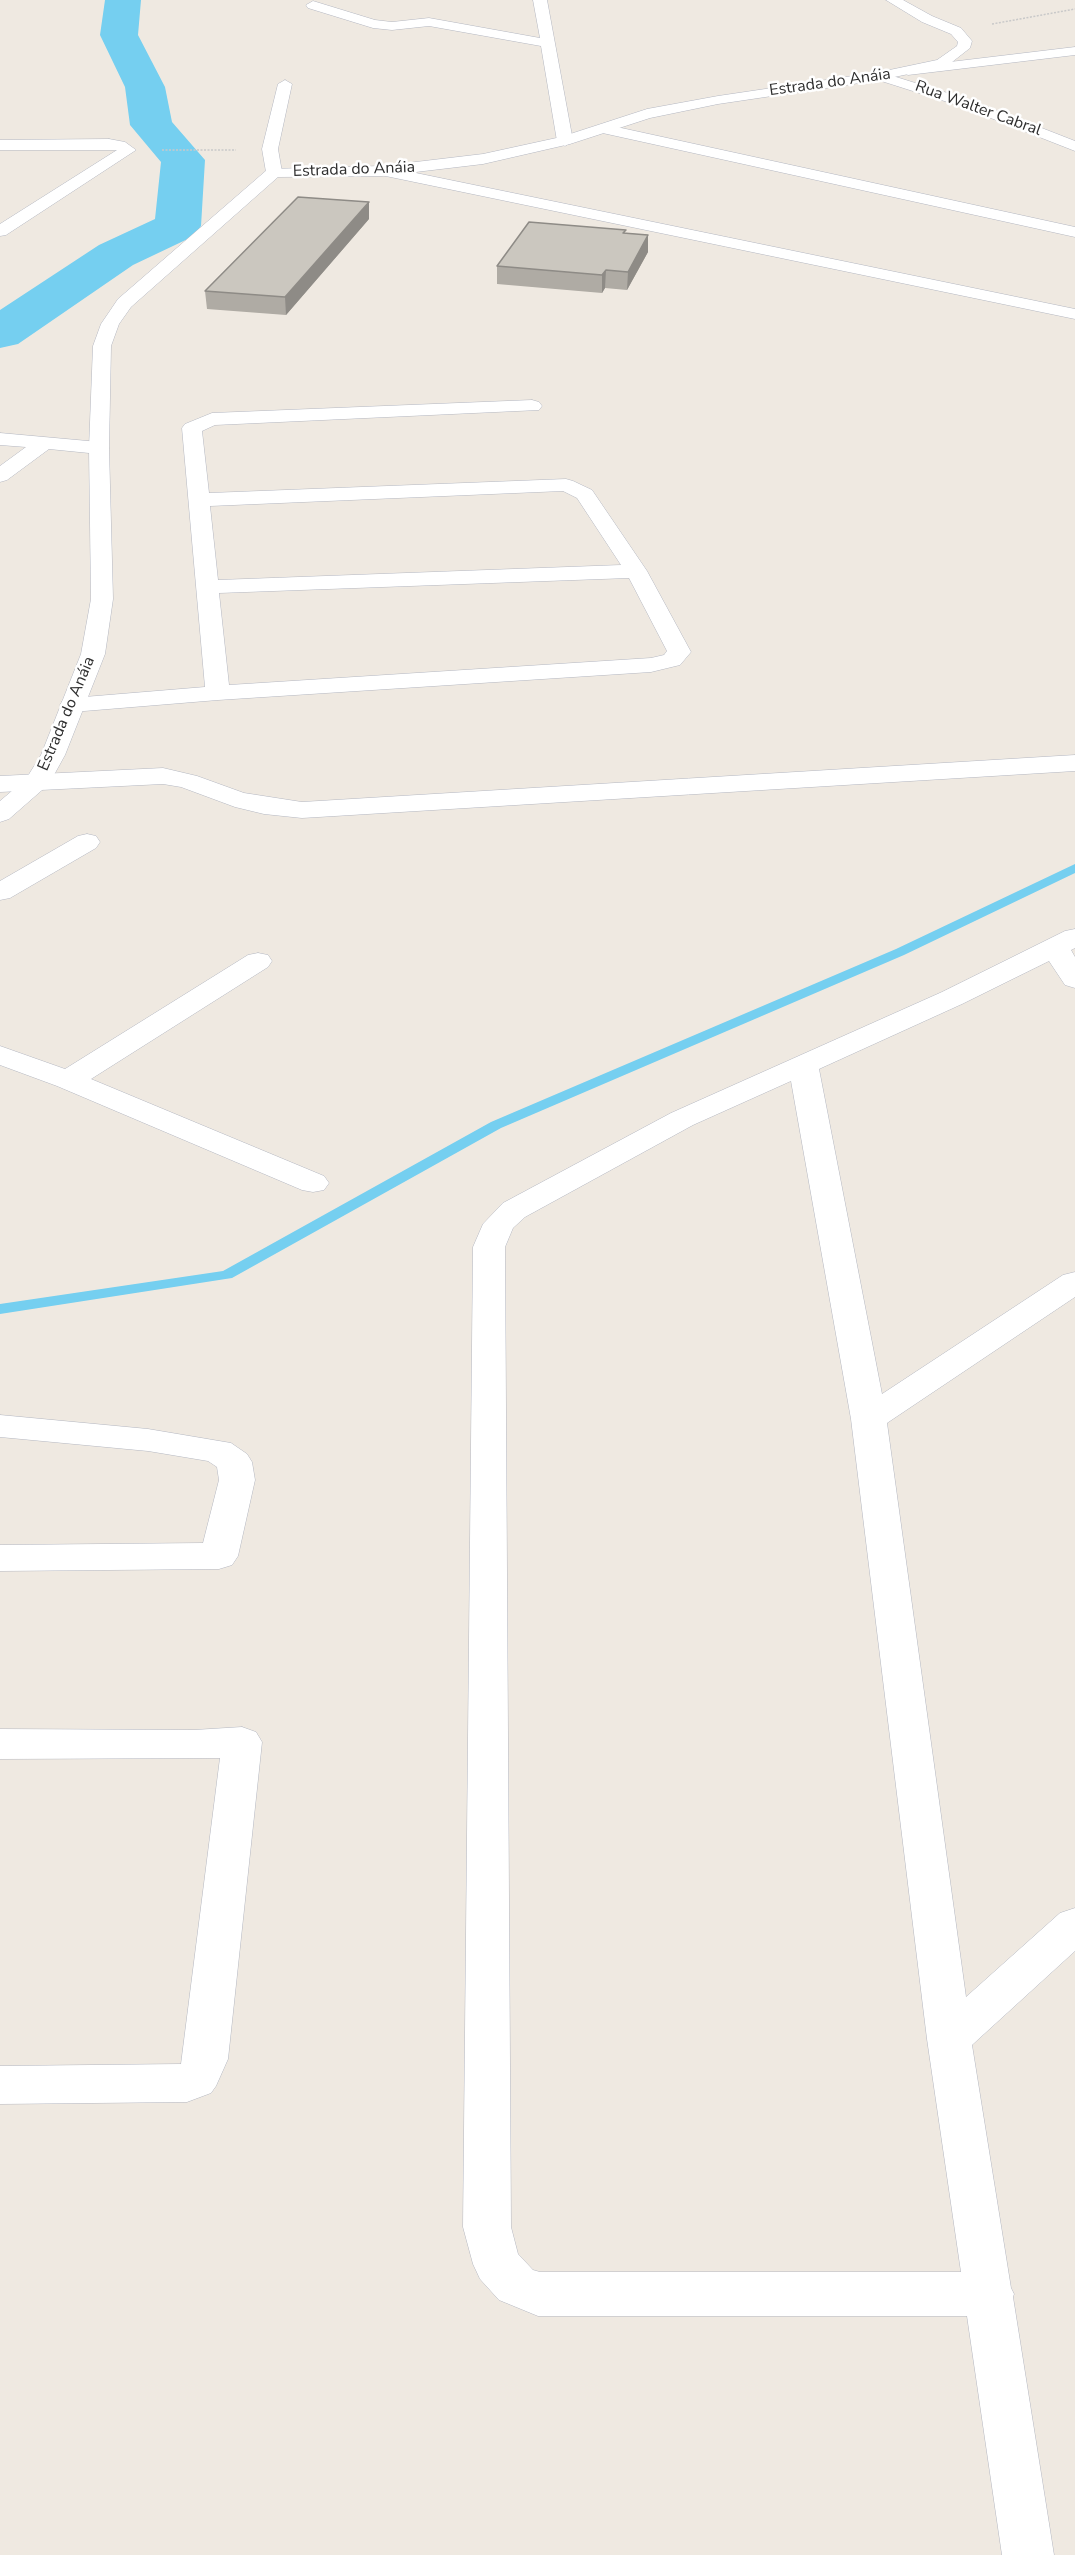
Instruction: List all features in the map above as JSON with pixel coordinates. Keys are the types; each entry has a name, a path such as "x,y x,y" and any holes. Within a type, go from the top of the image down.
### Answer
{"street":[{"path":"540,0 565,141"},
{"path":"893,0 956,31"},
{"path":"313,5 373,24 392,26 429,22 547,43"},
{"name":"Estrada do Anáia","path":"0,814 36,784 52,755 93,654 102,599 99,448 102,346 110,324 124,303 274,172 382,171 483,159 565,141 647,114 718,100 880,76 942,63 963,48 965,40 956,31"},
{"path":"908,71 1075,51"},
{"name":"Rua Walter Cabral","path":"880,76 932,91 1075,146"},
{"path":"274,172 270,149 285,84"},
{"path":"1040,132 1075,128"},
{"path":"603,129 1075,232"},
{"path":"0,145 109,144 120,145 128,150 0,231"},
{"path":"382,171 1075,314"},
{"path":"218,693 192,428 201,422 224,419 532,406"},
{"path":"0,438 99,448"},
{"path":"0,476 43,444"},
{"path":"72,705 218,693 651,665 672,660 679,652 636,571 585,494 577,488 566,485 199,500"},
{"path":"207,587 636,571"},
{"path":"0,784 163,776 188,781 245,801 302,810 1075,763"},
{"path":"0,892 87,842"},
{"path":"990,2294 538,2294 516,2285 497,2264 487,2227 489,1247 499,1224 514,1210 682,1119 951,998 1065,942 1075,979"},
{"path":"68,1080 258,961"},
{"path":"0,1055 68,1080 313,1184"},
{"path":"803,1064 869,1419 949,2039 990,2294 1028,2555"},
{"path":"869,1419 1075,1282"},
{"path":"0,1426 148,1440 218,1451 234,1462 237,1480 219,1556 0,1558"},
{"path":"0,1744 194,1745 242,1742 205,2059 200,2073 195,2080 187,2083 0,2085"},
{"path":"949,2039 1075,1925"}],"path":[{"path":"956,31 1075,9"},
{"path":"159,150 242,150"}],"building":[{"path":"298,197 369,202 285,297 205,291"},
{"path":"529,222 626,230 623,233 648,235 628,272 606,270 602,275 497,266"}],"waterway":[{"path":"0,333 116,255 178,226 183,160 151,125 145,87 119,35 123,0"},
{"path":"0,1309 227,1275 496,1125 900,952 1075,868"}]}
